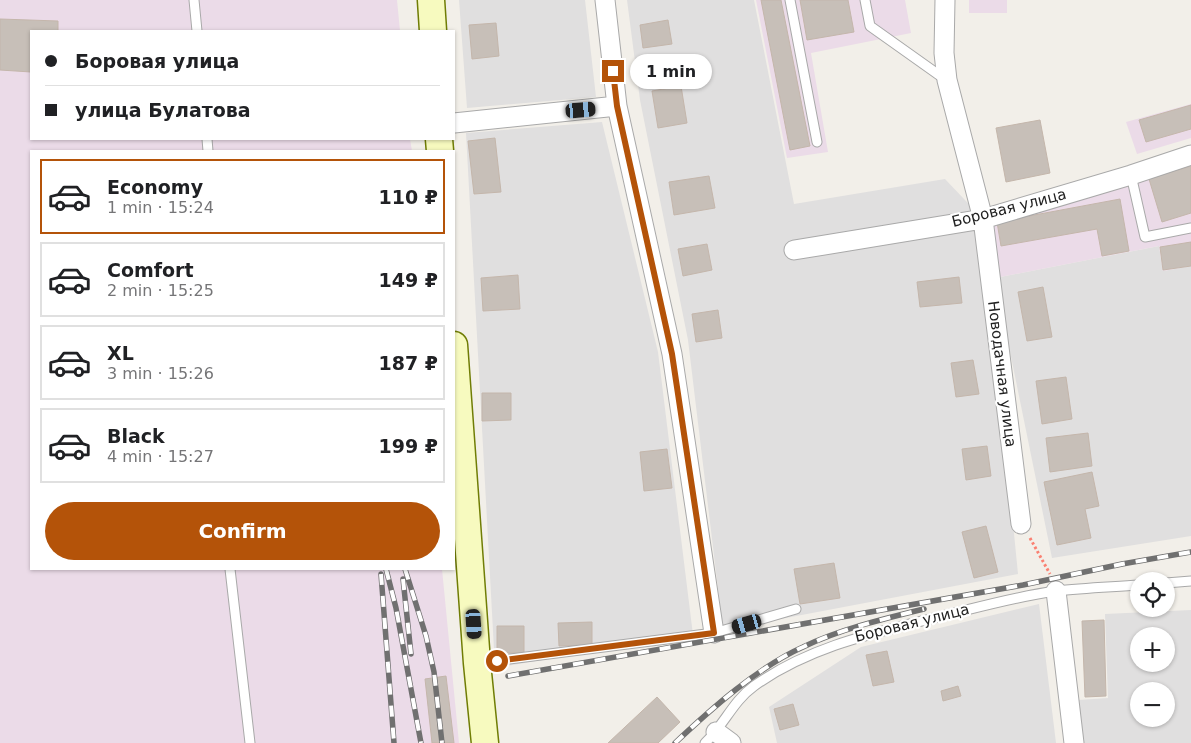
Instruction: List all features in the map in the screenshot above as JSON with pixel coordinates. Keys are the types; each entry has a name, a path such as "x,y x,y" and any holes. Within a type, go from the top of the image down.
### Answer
{"street":[{"path":"431,0 433,30"},
{"path":"605,0 617,106 672,354 714,633"},
{"name":"Новодачная улица","path":"945,0 944,53 947,80 983,218 1021,524"},
{"path":"455,122 617,106"},
{"name":"Боровая улица","path":"794,250 983,218 1131,175 1191,155"},
{"path":"455,359 477,663 485,743"},
{"path":"1056,591 1074,743"}],"lane":[{"path":"194,0 197,30"},
{"path":"790,0 817,142"},
{"path":"865,0 870,26 947,80"},
{"path":"1131,175 1145,237 1191,228"},
{"path":"230,570 250,743"},
{"path":"1175,582 1191,581"},
{"name":"Боровая улица","path":"718,739 726,715 753,687 784,666 835,644 971,608 1056,591 1130,586"},
{"path":"477,663 714,633 796,610"}],"path":[{"path":"1021,524 1039,551 1056,591"}],"shaded area":[{"path":"0,0 397,0 400,30 30,30 30,140 410,140 412,150 30,150 30,570 442,570 459,743 0,743"},
{"path":"459,0 585,0 596,97 467,108"},
{"path":"627,0 754,0 794,204 945,179 983,219 1018,574 723,630 688,340 640,100"},
{"path":"756,0 905,0 911,33 811,53 828,152 787,158"},
{"path":"969,0 1007,0 1007,13 969,13"},
{"path":"1191,104 1191,138 1137,154 1126,122"},
{"path":"602,122 658,352 693,635 495,668 466,133"},
{"path":"1191,157 1191,266 1163,271 1159,246 995,278 983,219"},
{"path":"1159,246 1163,271 1191,266 1191,536 1052,558 995,278"},
{"path":"1039,604 1056,743 777,743 769,707 861,647"},
{"path":"1191,610 1191,743 1082,743 1078,700 1108,698 1105,614 1130,613 1130,617 1175,617 1175,611"}],"building":[{"path":"761,0 781,0 810,146 790,150"},
{"path":"800,0 848,0 854,32 807,40"},
{"path":"0,19 58,21 58,30 30,30 30,72 0,70"},
{"path":"668,20 672,44 643,48 640,25"},
{"path":"496,23 499,56 472,59 469,25"},
{"path":"681,86 687,123 658,128 652,91"},
{"path":"1191,105 1191,129 1146,142 1139,120"},
{"path":"1040,120 1050,173 1006,182 996,128"},
{"path":"495,138 501,192 474,194 468,141"},
{"path":"1191,166 1191,213 1162,222 1149,179"},
{"path":"709,176 715,208 674,215 669,182"},
{"path":"1120,199 1129,251 1102,256 1097,229 1001,246 997,222"},
{"path":"1191,242 1191,266 1163,270 1160,247"},
{"path":"707,244 712,270 683,276 678,249"},
{"path":"518,275 520,309 483,311 481,278"},
{"path":"959,277 962,303 920,307 917,282"},
{"path":"1043,287 1052,337 1027,341 1018,292"},
{"path":"718,310 722,338 696,342 692,314"},
{"path":"973,360 979,394 956,397 951,363"},
{"path":"1066,377 1072,419 1042,424 1036,381"},
{"path":"482,393 511,393 511,420 482,421"},
{"path":"1088,433 1092,466 1050,472 1046,438"},
{"path":"987,446 991,476 966,480 962,449"},
{"path":"667,449 672,488 644,491 640,452"},
{"path":"1092,472 1099,506 1085,509 1091,538 1057,545 1044,482"},
{"path":"986,526 998,572 974,578 962,532"},
{"path":"834,563 840,598 800,604 794,569"},
{"path":"1104,620 1106,696 1085,697 1082,621"},
{"path":"592,622 592,645 559,646 558,623"},
{"path":"497,626 524,626 524,653 497,653"},
{"path":"887,651 894,682 873,686 866,655"},
{"path":"446,676 454,743 432,743 425,679"},
{"path":"958,686 961,696 943,701 941,691"},
{"path":"657,697 680,722 658,743 608,743"},
{"path":"793,704 799,725 780,730 774,709"}],"railway":[{"path":"508,676 1023,585 1122,564 1191,552"},
{"path":"386,570 396,608 421,743"},
{"path":"405,570 426,636 434,672 442,743"},
{"path":"381,574 394,743"},
{"path":"403,579 411,654"},
{"path":"675,743 704,716 752,677 786,655 847,630 924,609"}],"route":[{"path":"497,661 714,633 672,354 617,106 613,71"}]}
